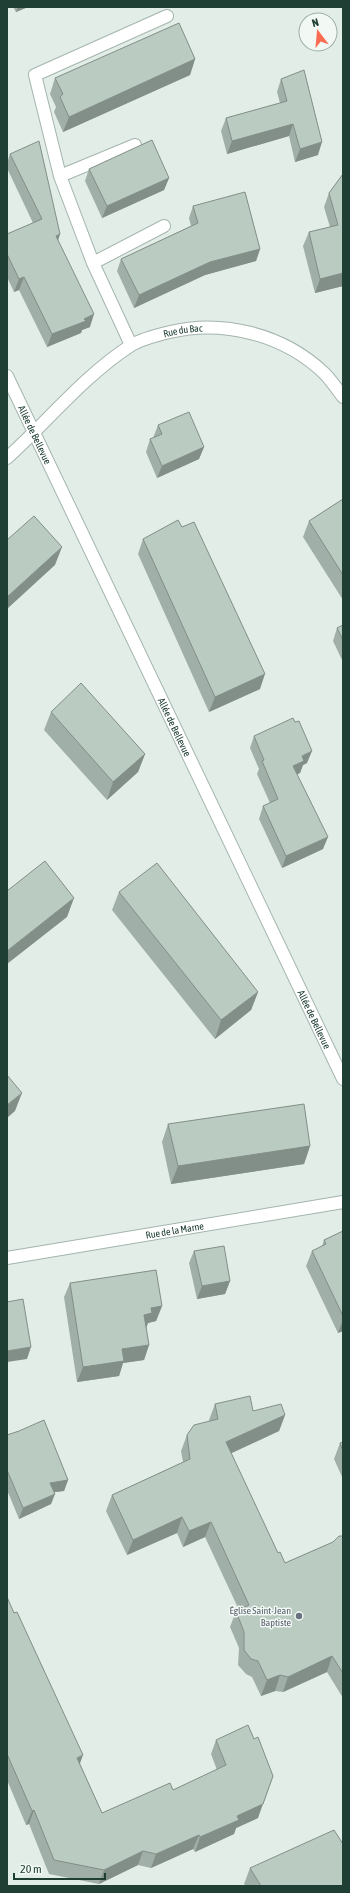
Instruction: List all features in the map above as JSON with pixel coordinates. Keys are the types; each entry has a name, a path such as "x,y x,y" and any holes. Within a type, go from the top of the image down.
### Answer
{"street":[{"path":"131,345 93,262 60,176 35,75 167,16"},
{"path":"60,176 135,146"},
{"path":"93,262 164,226"},
{"name":"Rue du Bac","path":"7,458 99,370 131,345 156,336 183,329 222,327 263,336 299,353 325,374 343,397"},
{"name":"Allée de Bellevue","path":"7,376 343,1079"},
{"name":"Rue de la Marne","path":"7,1258 343,1202"}],"building":[{"path":"179,23 195,59 69,117 60,97 63,94 55,78"},
{"path":"304,70 322,142 300,149 293,124 232,141 226,118 287,101 281,79"},
{"path":"152,140 169,178 107,206 89,169"},
{"path":"39,141 60,234 56,236 94,314 84,319 86,321 52,334 24,277 19,279 7,254 7,234 42,219 10,154"},
{"path":"343,174 343,273 320,279 309,232 338,225 329,193"},
{"path":"245,192 260,249 210,262 139,295 121,259 198,223 193,206"},
{"path":"189,412 204,447 162,466 150,439 162,434 158,425"},
{"path":"343,499 343,575 309,521"},
{"path":"34,516 62,547 7,597 7,540"},
{"path":"178,520 182,527 194,522 265,674 215,697 143,539"},
{"path":"343,625 343,640 337,628"},
{"path":"81,683 145,754 113,782 51,712"},
{"path":"293,718 295,722 299,721 312,751 302,756 304,761 293,766 328,837 286,856 263,806 278,799 262,761 264,760 254,736"},
{"path":"45,861 74,898 7,951 7,891"},
{"path":"157,863 258,992 221,1020 119,892"},
{"path":"7,1075 22,1093 7,1105"},
{"path":"304,1104 310,1146 178,1166 168,1124"},
{"path":"343,1231 343,1316 312,1251 326,1244 324,1240"},
{"path":"224,1246 230,1281 202,1286 194,1251"},
{"path":"156,1270 162,1306 151,1308 152,1313 144,1315 149,1345 122,1349 124,1361 83,1367 70,1283"},
{"path":"23,1299 31,1347 7,1351 7,1302"},
{"path":"250,1396 253,1411 281,1404 285,1415 226,1442 278,1553 280,1552 285,1563 333,1542 339,1536 343,1536 343,1673 332,1656 288,1677 280,1675 267,1680 258,1661 251,1659 244,1650 244,1632 236,1611 249,1605 211,1522 189,1531 182,1517 133,1540 112,1495 190,1459 187,1435 194,1425 218,1419 215,1404"},
{"path":"44,1420 68,1480 50,1483 55,1494 23,1508 7,1470 7,1435"},
{"path":"343,1442 343,1451 340,1443"},
{"path":"7,1597 14,1613 17,1612 83,1755 77,1758 102,1813 170,1783 173,1790 226,1765 216,1740 248,1725 254,1739 258,1737 273,1776 263,1804 237,1816 239,1820 200,1837 199,1835 156,1854 143,1851 104,1870 54,1860 34,1810 32,1811 7,1754"},
{"path":"334,1830 343,1844 343,1886 261,1886 250,1868"}],"place":[{"name":"Église Saint-Jean Baptiste","path":"299,1616"}]}
